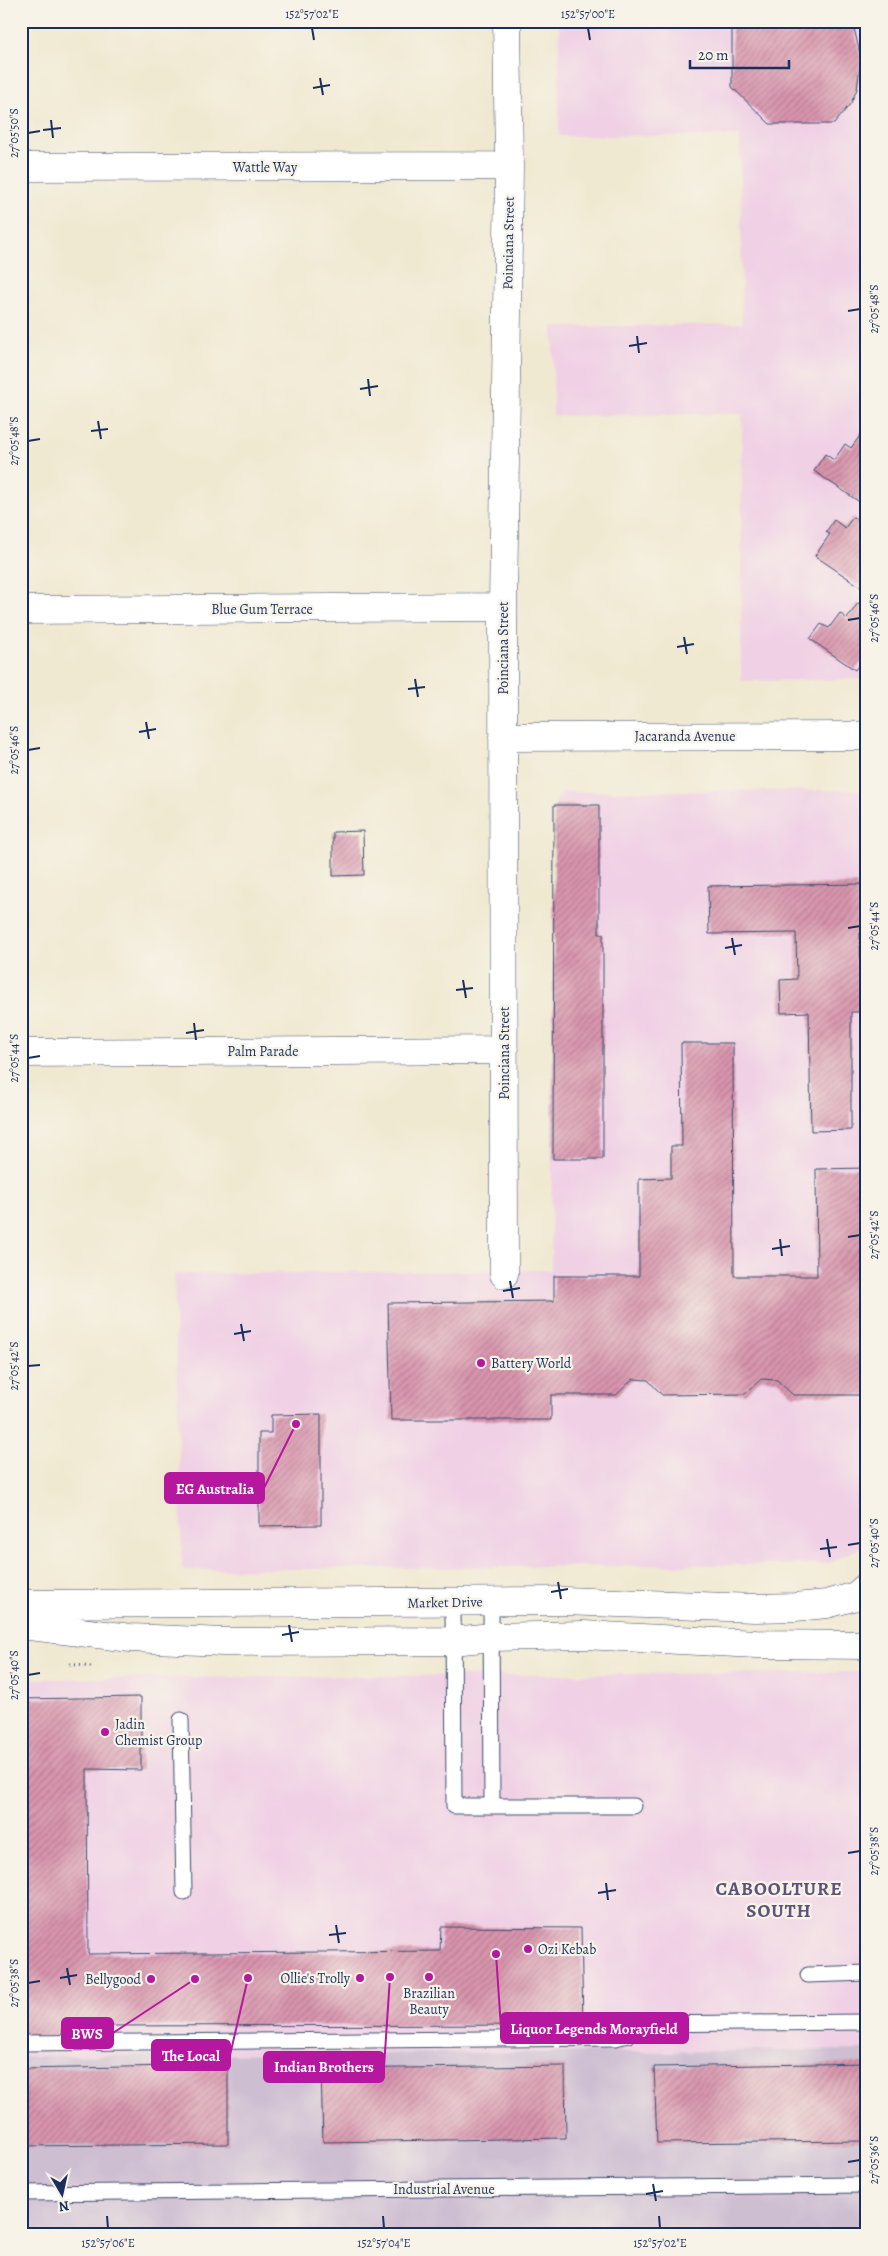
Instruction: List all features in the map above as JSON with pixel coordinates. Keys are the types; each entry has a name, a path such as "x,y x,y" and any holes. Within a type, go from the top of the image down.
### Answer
{"street":[{"name":"Poinciana Street","path":"504,1274 503,607 508,21"},
{"name":"Wattle Way","path":"21,167 508,166"},
{"name":"Blue Gum Terrace","path":"21,610 503,607"},
{"name":"Jacaranda Avenue","path":"503,737 867,736"},
{"name":"Palm Parade","path":"21,1053 504,1050"},
{"name":"Market Drive","path":"21,1604 491,1601 600,1602 755,1608 827,1604 863,1593"},
{"path":"21,1625 132,1638 214,1642 453,1640 492,1637 584,1635 756,1644 867,1645"}],"lane":[{"path":"491,1601 492,1806"},
{"path":"453,1602 454,1806 634,1806"},
{"path":"181,1720 184,1892"},
{"path":"808,1974 867,1973"},
{"path":"21,2043 616,2038 628,2035 639,2024 867,2022"},
{"name":"Industrial Avenue","path":"21,2193 867,2186"}],"shaded area":[{"path":"559,21 867,21 867,679 741,681 742,414 553,416 553,327 742,324 740,136 559,136"},
{"path":"867,790 867,1544 828,1564 182,1570 174,1274 551,1270 554,805 563,792"},
{"path":"867,1672 867,2050 21,2056 21,1679"},
{"path":"867,2050 867,2235 21,2235 21,2056"}],"building":[{"path":"732,21 861,21 854,28 861,58 857,89 851,103 834,124 770,124 732,87"},
{"path":"862,433 867,436 867,495 861,503 814,471 825,454 834,460 845,444 851,448"},
{"path":"867,515 867,591 815,556 830,534 826,532 834,520 845,528 853,517 862,523"},
{"path":"858,603 867,609 867,655 855,670 810,639 821,624 829,628 840,613 847,619"},
{"path":"554,805 599,805 599,934 603,934 603,1159 553,1159"},
{"path":"363,831 364,875 333,876 333,832"},
{"path":"867,884 867,932 860,933 861,984 865,984 865,1012 851,1012 851,1130 811,1131 809,1012 781,1013 780,980 797,979 796,933 709,934 708,886"},
{"path":"681,1043 733,1043 734,1276 817,1276 816,1169 867,1168 867,1395 793,1395 777,1380 761,1379 745,1394 662,1395 648,1380 633,1379 616,1395 551,1395 551,1420 391,1420 388,1303 554,1301 554,1276 639,1276 639,1179 671,1178 671,1146 682,1146"},
{"path":"321,1414 321,1525 259,1526 259,1433 271,1433 271,1415"},
{"path":"141,1697 141,1770 87,1769 88,1954 440,1951 441,1927 581,1928 583,2025 63,2026 62,2037 21,2037 21,1699"},
{"path":"867,2063 867,2141 657,2143 654,2067"},
{"path":"228,2065 228,2144 21,2146 21,2069"},
{"path":"565,2066 566,2138 323,2142 321,2069"}],"place":[{"name":"Battery World","path":"481,1363"},
{"name":"EG Australia","path":"296,1424"},
{"name":"Jadin Chemist Group","path":"105,1732"},
{"name":"Ozi Kebab","path":"528,1949"},
{"name":"Liquor Legends Morayfield","path":"496,1954"},
{"name":"Indian Brothers","path":"390,1977"},
{"name":"Brazilian Beauty","path":"429,1977"},
{"name":"The Local","path":"248,1978"},
{"name":"Ollie's Trolly","path":"360,1978"},
{"name":"Bellygood","path":"151,1979"},
{"name":"BWS","path":"195,1979"}],"district":[{"name":"CABOOLTURE SOUTH","path":"779,1899"}]}
